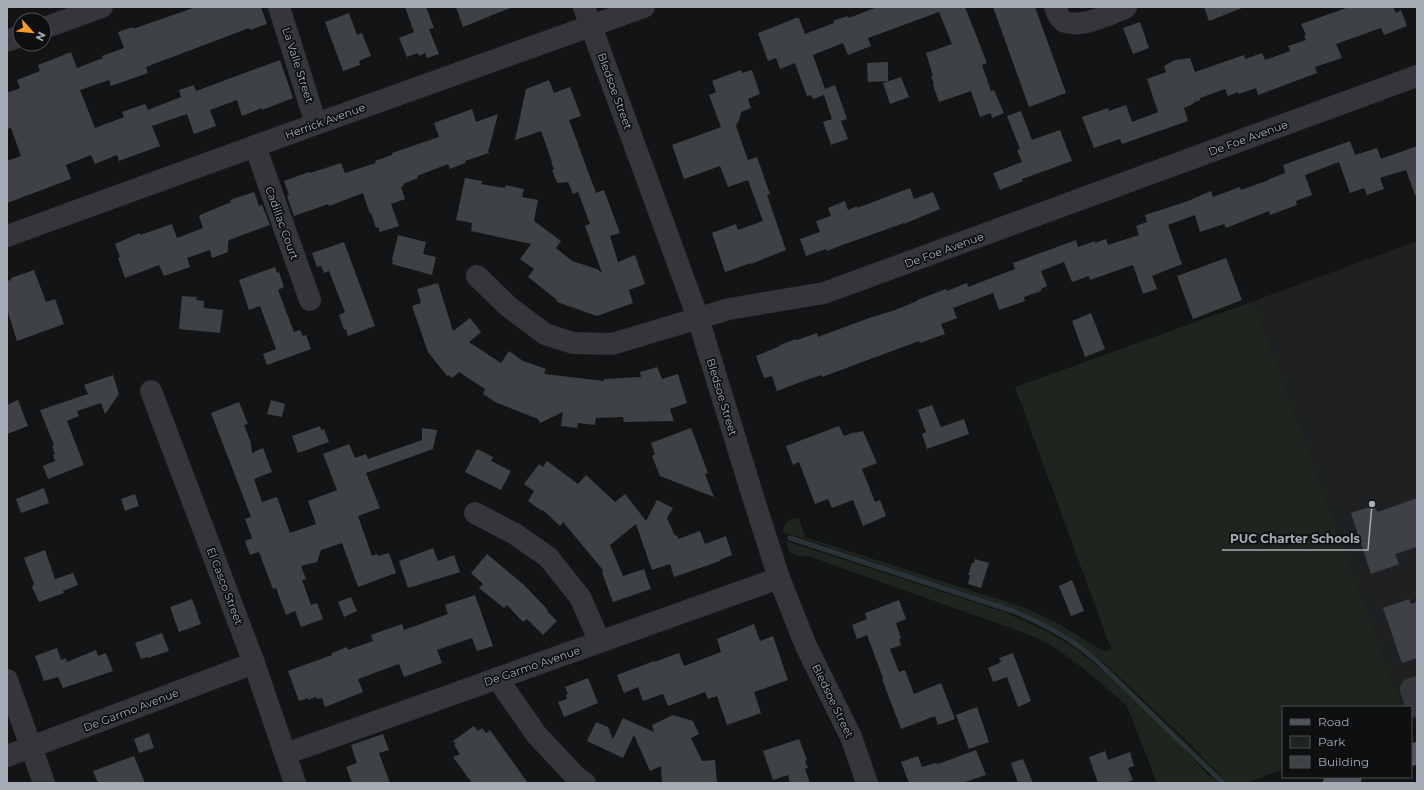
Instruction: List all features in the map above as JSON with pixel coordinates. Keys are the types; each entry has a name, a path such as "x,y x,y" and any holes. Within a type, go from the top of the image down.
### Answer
{"main road":[{"path":"1334,783 1348,778"}],"street":[{"path":"52,25 102,7"},
{"name":"La Valle Street","path":"279,7 316,124"},
{"name":"Herrick Avenue","path":"7,236 316,124 587,17 644,7"},
{"path":"1055,7 1058,15 1064,22 1080,24 1126,7"},
{"name":"Bledsoe Street","path":"587,17 698,318 754,500 780,578 806,646 851,737 868,783"},
{"name":"De Foe Avenue","path":"477,276 509,307 545,334 573,343 612,344 729,309 824,293 1417,76"},
{"name":"Cadillac Court","path":"255,146 310,300"},
{"name":"El Casco Street","path":"151,391 254,663 295,783"},
{"path":"475,513 515,534 548,557 580,597 600,642"},
{"name":"De Garmo Avenue","path":"285,754 780,578"},
{"name":"De Garmo Avenue","path":"7,756 254,663"},
{"path":"497,678 536,734 575,776 585,783"},
{"path":"7,680 44,783"},
{"path":"1417,687 1411,689 1417,706"}],"shaded area":[{"path":"1417,241 1417,719 1412,721 1412,706 1402,706 1254,301"}],"green space":[{"path":"1254,301 1402,706 1282,706 1282,769 1247,783 1227,783 1186,740 1102,661 1066,634 1021,611 783,532 788,521 799,518 805,537 1026,608 1059,624 1105,652 1111,649 1015,387"},
{"path":"786,541 1004,612 1048,632 1075,648 1100,668 1182,746 1206,773 1219,783 1157,783 1127,706 1094,677 1047,643 1030,635 808,556 800,557 789,552"}],"building":[{"path":"196,7 261,7 267,24 250,30 249,28 146,67 148,73 111,86 109,80 80,90 95,128 124,117 122,112 145,104 148,110 181,97 179,90 194,85 196,91 280,60 293,98 242,116 237,100 210,110 216,126 194,134 187,114 152,126 160,146 119,161 117,155 95,164 91,155 66,165 71,179 7,203 7,161 21,156 11,128 7,129 7,93 20,88 17,80 40,71 38,65 71,52 77,68 103,58 102,56 124,48 118,32 133,27 133,29"},
{"path":"405,7 426,7 434,28 429,29 439,54 427,58 425,53 419,56 418,53 407,57 399,38 414,32"},
{"path":"456,7 510,7 510,8 463,27"},
{"path":"877,7 965,7 987,63 982,65 991,91 994,90 1004,113 992,118 991,113 980,117 971,91 939,102 933,85 931,76 933,76 926,53 952,44 939,12 868,38 871,46 848,55 843,43 813,55 825,89 835,85 847,119 841,121 848,139 831,145 823,122 832,119 824,95 813,99 811,95 807,96 795,63 780,69 776,58 768,61 758,33 799,18 805,34 834,23 833,21 835,20 848,16 849,18"},
{"path":"993,7 1035,7 1066,93 1029,107"},
{"path":"1204,7 1242,7 1242,8 1209,21"},
{"path":"1349,7 1393,7 1396,13 1401,10 1407,26 1384,35 1381,28 1336,44 1342,58 1315,67 1317,73 1258,95 1256,88 1228,96 1225,89 1200,98 1200,100 1184,108 1188,121 1122,144 1120,139 1094,148 1082,117 1108,108 1109,111 1126,105 1132,122 1158,112 1147,79 1166,72 1164,66 1175,60 1190,58 1195,72 1244,55 1245,59 1262,53 1265,60 1290,51 1288,46 1306,40 1304,36 1306,35 1301,24"},
{"path":"349,13 357,35 362,33 371,56 359,61 360,65 343,71 325,22"},
{"path":"1140,22 1149,48 1133,54 1123,28"},
{"path":"888,62 888,81 868,82 867,63"},
{"path":"741,70 742,73 752,70 760,94 748,99 751,108 741,112 736,126 748,160 757,157 770,194 767,195 786,250 751,264 725,272 712,233 736,224 738,230 763,221 748,180 728,187 720,166 684,179 672,145 721,127 709,95 716,92 712,81"},
{"path":"901,77 909,97 890,104 883,83"},
{"path":"549,80 554,93 570,87 581,116 569,120 596,193 604,190 620,233 610,236 618,262 635,255 645,284 629,290 633,303 597,316 557,302 557,300 528,277 534,269 520,259 531,244 471,231 472,223 456,220 465,178 482,181 481,184 505,188 506,185 524,189 522,197 538,200 534,221 561,241 556,248 572,261 597,269 602,273 585,226 590,224 578,192 573,194 568,182 557,183 552,170 554,169 552,162 541,131 515,140 526,89"},
{"path":"472,109 476,122 498,114 488,150 489,153 465,161 465,163 450,169 448,164 417,176 418,178 403,184 404,186 401,187 405,199 391,204 399,226 380,232 378,227 376,228 363,193 329,206 328,204 294,216 287,196 289,195 284,181 341,163 345,173 376,163 375,161 392,155 392,153 439,137 434,123"},
{"path":"1021,111 1032,140 1060,130 1072,161 1022,179 1023,181 1000,190 993,173 1022,162 1017,150 1020,149 1007,116"},
{"path":"1350,141 1355,155 1377,148 1381,159 1417,146 1417,195 1415,195 1406,170 1380,178 1384,189 1367,195 1364,188 1350,193 1339,162 1305,175 1312,195 1296,201 1297,205 1270,215 1269,211 1226,228 1224,224 1200,232 1195,215 1168,225 1182,264 1152,276 1157,289 1143,294 1133,265 1090,280 1089,276 1072,282 1064,262 1041,271 1047,286 1041,289 1041,291 1024,297 1025,301 999,310 993,293 953,308 957,318 941,324 945,334 920,343 919,341 822,377 822,375 777,391 772,376 764,378 756,356 780,345 817,333 818,337 895,310 946,289 947,291 967,283 968,287 1015,269 1013,263 1076,240 1078,247 1106,239 1108,245 1139,235 1136,226 1147,222 1145,215 1188,201 1211,191 1213,197 1240,187 1241,190 1269,180 1285,173 1283,165"},
{"path":"910,188 914,199 933,192 940,209 904,224 827,251 826,249 806,256 800,239 820,232 816,221 831,216 828,208 845,201 848,210 857,206 857,208"},
{"path":"254,192 259,206 262,205 270,225 229,240 228,252 212,258 210,250 187,258 190,267 164,276 159,265 125,278 115,244 140,233 140,235 172,224 177,238 203,228 200,215 231,202 230,200"},
{"path":"398,235 426,242 423,254 436,257 432,275 392,264"},
{"path":"344,242 375,326 348,336 346,329 344,330 339,315 345,312 329,271 324,273 321,266 317,267 312,253"},
{"path":"1226,258 1242,300 1193,319 1177,276"},
{"path":"275,267 277,273 279,272 284,287 278,290 294,332 300,330 303,336 306,335 311,349 267,365 263,354 276,349 260,306 249,310 239,280"},
{"path":"34,270 46,302 55,299 64,324 17,341 7,309 7,281 11,280 11,278"},
{"path":"438,283 453,331 470,318 481,332 469,342 501,363 509,351 523,361 546,369 544,374 604,381 604,379 641,377 640,372 657,367 662,379 678,374 687,403 670,409 674,421 624,422 623,417 596,418 595,425 578,423 577,428 561,426 563,412 540,423 538,419 497,403 483,394 485,389 459,372 452,378 449,375 447,376 428,352 412,306 421,303 417,289"},
{"path":"182,296 197,297 196,300 204,301 204,308 223,310 220,333 179,329"},
{"path":"1091,313 1105,349 1085,357 1072,321"},
{"path":"113,375 119,394 105,414 101,403 77,411 79,416 67,421 84,465 48,479 43,466 55,461 53,455 55,454 52,446 54,445 40,410 88,394 84,385"},
{"path":"18,400 28,426 7,434 7,405"},
{"path":"271,400 285,404 282,417 267,414"},
{"path":"239,402 248,424 244,425 251,443 252,453 263,448 272,472 254,479 262,502 277,497 290,533 316,524 308,501 337,490 323,454 349,444 355,458 366,454 368,459 422,440 422,428 437,430 433,449 366,473 380,508 358,516 372,556 389,553 396,573 358,587 342,543 321,550 317,562 301,566 306,579 302,580 311,605 317,603 323,619 301,627 295,611 286,615 276,588 273,589 259,552 250,555 245,541 252,538 245,519 251,517 211,413"},
{"path":"932,405 941,427 964,419 969,434 927,449 922,434 926,432 918,410"},
{"path":"320,426 321,430 324,429 329,442 298,453 292,436"},
{"path":"839,426 844,436 863,431 877,463 862,469 875,502 880,500 886,516 863,526 853,500 832,508 828,499 815,504 799,462 793,465 786,446"},
{"path":"691,428 708,473 705,474 714,497 660,476 652,456 655,454 651,443"},
{"path":"477,449 493,457 491,461 511,471 501,490 465,472"},
{"path":"547,461 578,484 586,475 615,502 625,494 646,521 657,500 673,508 667,518 675,536 677,535 678,539 700,531 705,544 726,536 732,555 720,561 674,577 670,564 652,570 636,524 610,545 623,576 644,569 651,589 613,602 602,572 603,570 563,522 560,526 543,510 542,511 528,501 534,491 524,484 539,464 543,467"},
{"path":"44,488 49,503 21,513 16,499"},
{"path":"135,494 139,506 125,511 121,499"},
{"path":"1417,498 1417,547 1395,554 1399,564 1371,574 1351,513 1373,506 1378,512"},
{"path":"433,548 438,561 454,555 460,572 408,588 399,561"},
{"path":"45,550 55,579 73,573 78,585 63,591 64,593 39,602 32,587 34,584 24,558"},
{"path":"487,554 524,585 557,621 543,635 527,619 523,622 507,605 504,608 479,588 483,584 471,573"},
{"path":"975,559 989,563 981,588 968,584 970,575 968,575"},
{"path":"1072,580 1084,611 1071,616 1059,586"},
{"path":"475,595 493,646 477,651 472,638 437,650 442,663 404,677 399,664 358,679 363,692 325,707 322,698 317,699 316,697 308,700 308,698 299,701 288,671 332,655 332,653 347,647 348,650 373,641 371,635 402,624 404,630 448,614 445,605"},
{"path":"351,597 357,611 344,617 338,602"},
{"path":"192,599 201,624 179,632 170,607"},
{"path":"1409,599 1411,604 1417,602 1417,658 1402,663 1383,608"},
{"path":"899,600 906,619 896,623 901,638 899,639 901,645 890,649 899,672 905,670 914,694 941,683 955,719 938,725 935,716 901,729 867,635 857,639 852,625 867,619 865,613"},
{"path":"754,624 760,641 773,636 788,680 754,692 761,713 727,725 717,696 708,699 705,692 668,706 663,694 643,701 638,687 624,693 617,675 679,653 684,666 721,652 717,639"},
{"path":"162,633 169,651 141,659 135,643"},
{"path":"57,648 61,660 66,658 67,662 96,650 98,656 106,653 113,671 63,688 58,677 44,681 35,656"},
{"path":"1013,653 1031,701 1018,707 1007,677 993,682 988,668 1001,662 999,658"},
{"path":"588,678 598,703 564,717 558,702 567,699 566,695 568,694 565,687"},
{"path":"977,707 989,742 969,749 956,715"},
{"path":"673,715 693,721 699,734 691,738 702,761 715,760 717,783 662,783 661,766 650,771 634,735 623,758 587,741 596,722 608,727 613,739 623,718 654,732 652,725"},
{"path":"474,726 478,731 482,728 486,733 490,730 528,783 472,783 453,757 460,754 454,745 456,744 453,741"},
{"path":"149,733 154,748 139,753 134,739"},
{"path":"383,734 389,750 379,753 390,783 352,783 346,767 357,763 351,745"},
{"path":"799,739 807,760 805,761 808,768 805,769 810,783 790,783 788,775 773,780 763,751"},
{"path":"976,750 986,775 962,783 909,783 901,762 918,756 922,767 935,763 938,764"},
{"path":"1105,751 1108,760 1130,752 1134,766 1128,768 1133,780 1125,783 1098,783 1089,757"},
{"path":"134,756 145,783 98,783 93,771"},
{"path":"1023,759 1033,783 1018,783 1011,763"}],"waterway":[{"path":"790,538 1016,612 1058,633 1088,653 1097,661 1223,783"}],"place":[{"name":"PUC Charter Schools","path":"1372,504"}]}
